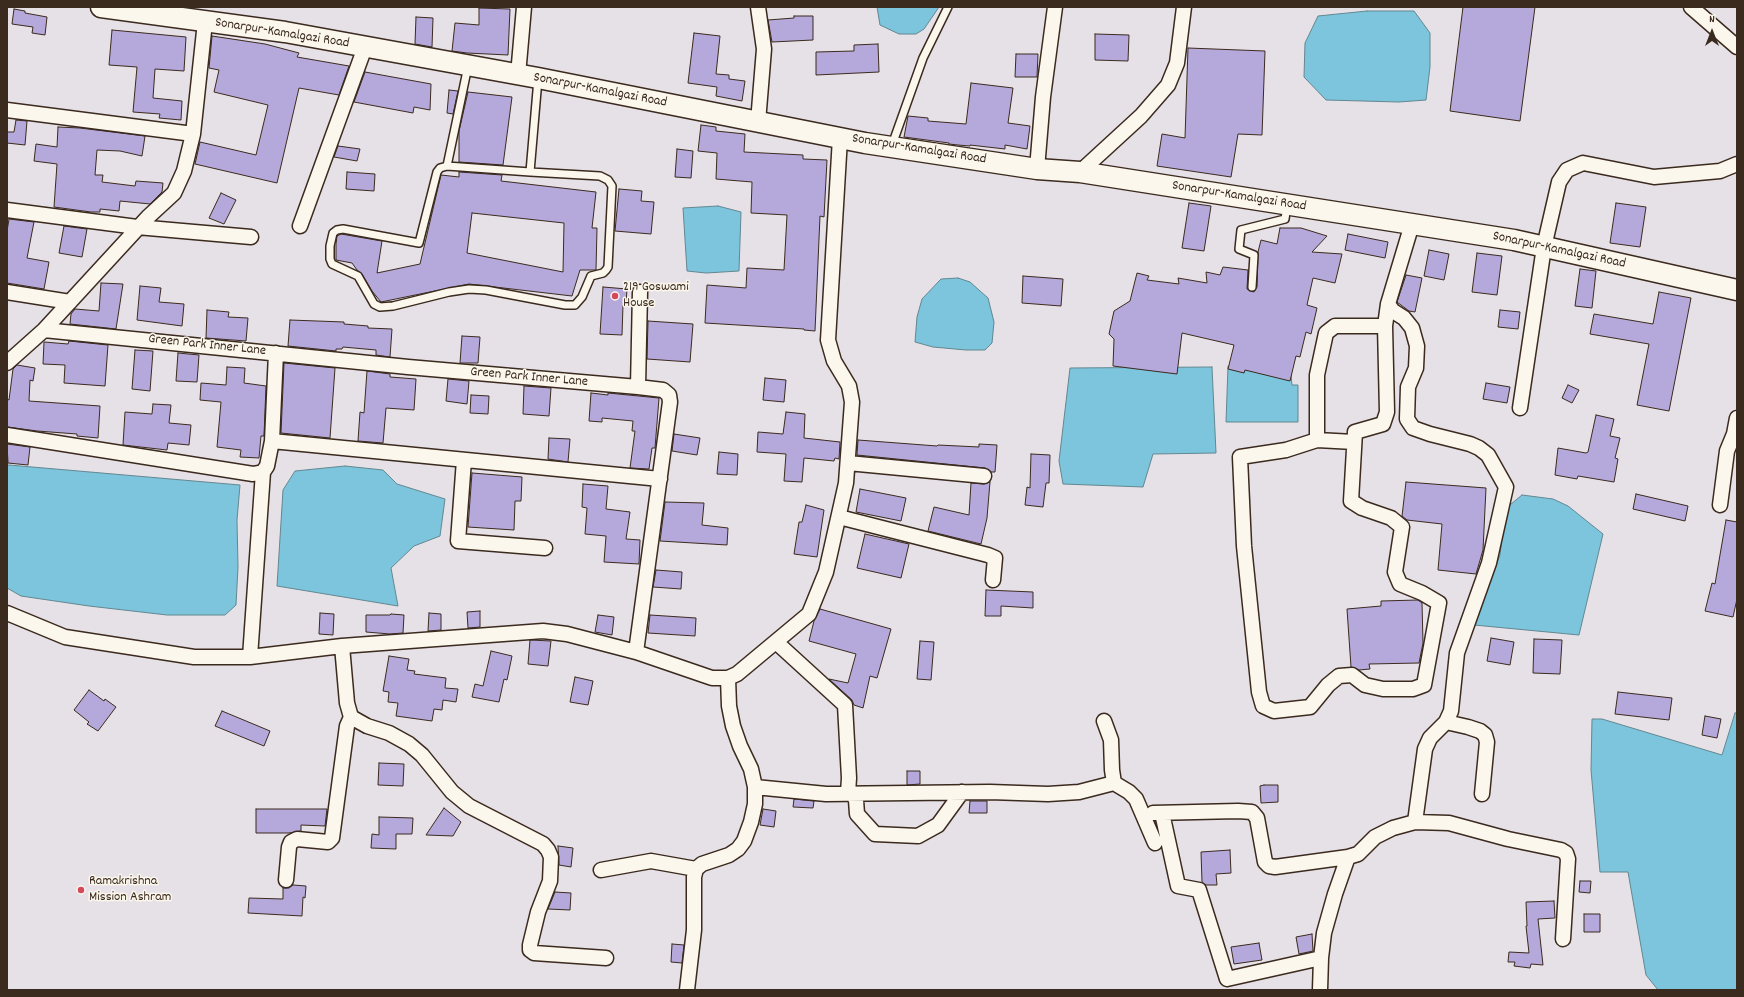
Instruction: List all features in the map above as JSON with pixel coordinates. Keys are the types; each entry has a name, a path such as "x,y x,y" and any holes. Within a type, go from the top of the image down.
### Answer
{"main road":[{"name":"Sonarpur-Kamalgazi Road","path":"101,7 178,12 205,22 285,32 365,46 892,147 1037,169 1080,172 1514,240 1737,290"}],"street":[{"path":"518,75 524,7"},
{"path":"758,7 764,49 758,122"},
{"path":"1037,169 1043,97 1055,7"},
{"path":"1080,172 1141,116 1168,85 1177,63 1184,7"},
{"path":"1691,7 1737,47"},
{"path":"7,363 44,330 139,227 174,193 184,171 193,134 205,22"},
{"path":"300,226 365,46"},
{"path":"7,110 193,134"},
{"path":"7,613 65,637 194,657 250,657 342,646 543,632 567,634 636,652 712,678 728,678 737,674 809,614 826,572 846,483 852,402 849,386 834,361 828,340 840,138"},
{"path":"1520,408 1544,247 1559,182 1567,170 1584,164 1654,177 1720,171 1737,164"},
{"path":"7,210 139,227 251,236"},
{"path":"1354,442 1317,440 1286,450 1240,457 1244,546 1259,692 1263,706 1274,711 1310,707 1328,685 1339,676 1352,675 1365,685 1383,689 1413,689 1424,685 1439,603 1422,593 1400,584 1395,572 1402,527 1391,518 1362,508 1351,501 1355,432 1383,424 1387,412 1385,326 1388,304 1412,224"},
{"path":"7,292 70,302"},
{"path":"638,387 640,292"},
{"path":"1388,304 1393,311 1404,318 1412,328 1416,338 1416,368 1408,387 1407,419 1413,428 1470,444 1479,448 1488,455 1506,487 1499,524 1489,563 1457,653 1451,711 1446,722 1430,738 1425,749 1415,822"},
{"path":"1317,440 1317,375 1326,333 1335,326 1385,326"},
{"name":"Green Park Inner Lane","path":"44,330 276,354 663,390 669,395 670,402 660,479"},
{"path":"250,657 263,472 267,466 272,441 276,354"},
{"path":"1720,504 1727,451 1734,434 1737,418"},
{"path":"7,434 252,474 263,472"},
{"path":"272,441 660,479 636,652"},
{"path":"464,460 458,541 546,548"},
{"path":"848,463 984,476"},
{"path":"839,517 988,555 995,558 993,580"},
{"path":"776,642 845,705 850,794 856,800 857,814 875,834 918,836 938,825 962,792"},
{"path":"342,646 347,703 352,717 367,726 389,734 409,744 422,755 452,792 469,806 543,844 548,850 551,857 550,881 538,912 530,950 534,953 606,958"},
{"path":"687,990 694,930 694,877 696,869 702,864 729,855 738,849 744,841 751,822 755,804 755,787 751,769 740,746 733,726 728,678"},
{"path":"286,880 289,847 291,842 298,839 328,842 332,838 347,726 352,717"},
{"path":"1104,721 1109,731 1111,740 1114,783"},
{"path":"1446,722 1468,727 1480,731 1485,735 1487,742 1482,794"},
{"path":"755,787 826,794 962,792 1066,794 1114,783 1129,792 1136,799 1155,843"},
{"path":"1142,813 1252,812 1257,818 1265,862 1269,866 1275,867 1348,857 1358,854 1374,837 1393,828 1415,822 1448,823 1508,839 1561,850 1566,854 1568,859 1563,939"},
{"path":"1162,813 1178,886 1199,890 1227,979 1321,958"},
{"path":"1320,990 1321,958 1324,933 1335,894 1348,857"},
{"path":"601,870 651,861 696,869"}],"lane":[{"path":"892,147 923,58 948,7"},
{"path":"447,166 468,66"},
{"path":"530,172 538,78"},
{"path":"447,166 600,176 608,180 612,186 608,267 603,273 591,276 575,305 565,305 486,290 469,289 449,292 393,306 380,307 374,304 358,276 332,264 330,259 330,246 333,233 337,230 343,229 419,243 437,172 440,168 447,166"},
{"path":"1252,286 1254,255 1239,249 1241,230 1285,219 1288,205"}],"water":[{"path":"877,7 939,7 924,29 916,34 899,34 880,25"},
{"path":"1367,11 1414,11 1430,33 1430,67 1426,100 1399,102 1326,100 1304,77 1305,43 1318,16"},
{"path":"718,206 741,212 739,271 706,273 687,271 683,208"},
{"path":"958,278 970,282 988,298 994,322 992,343 985,350 966,350 933,347 915,342 917,317 922,299 941,279"},
{"path":"1290,365 1292,385 1298,385 1298,422 1226,422 1228,366"},
{"path":"1212,367 1216,453 1153,454 1143,487 1063,484 1059,461 1070,368"},
{"path":"7,466 240,485 237,520 238,567 236,605 225,615 167,615 21,596 7,588"},
{"path":"345,466 383,470 397,484 445,499 440,536 414,546 391,568 398,606 277,586 283,490 295,471"},
{"path":"1522,495 1553,499 1568,506 1603,534 1579,635 1474,625 1500,555 1505,509"},
{"path":"1735,713 1737,713 1737,990 1658,990 1646,975 1628,872 1600,872 1591,770 1592,719 1602,719 1722,755"}],"building":[{"path":"1463,7 1535,7 1520,121 1450,111"},
{"path":"479,8 510,9 508,55 452,51 455,23 479,25"},
{"path":"14,9 25,11 25,13 47,17 45,35 32,33 33,27 12,24"},
{"path":"794,16 813,16 813,40 772,42 768,20 794,18"},
{"path":"416,17 433,18 432,47 415,44"},
{"path":"112,30 186,37 184,71 155,69 153,98 182,101 181,120 159,118 160,114 133,112 137,67 109,65"},
{"path":"694,33 720,36 716,74 729,75 729,79 745,81 742,101 716,96 717,87 688,83"},
{"path":"1095,34 1129,35 1128,61 1095,60"},
{"path":"212,36 265,44 299,53 297,57 349,66 339,95 299,88 277,183 195,164 200,142 256,155 268,105 214,92 219,70 209,68"},
{"path":"878,44 879,72 816,75 816,52 854,51 854,45"},
{"path":"1188,48 1265,51 1262,135 1238,134 1231,177 1157,166 1162,134 1185,138"},
{"path":"1016,54 1038,54 1037,77 1015,77"},
{"path":"365,72 431,84 430,110 414,107 413,113 354,102"},
{"path":"971,83 1013,88 1008,123 1030,126 1027,149 1005,145 1005,149 958,145 904,137 908,116 928,118 928,121 966,124"},
{"path":"449,90 458,91 453,114 447,113"},
{"path":"468,92 512,97 503,165 459,162 459,131"},
{"path":"16,120 27,121 25,145 7,143 7,132 14,132"},
{"path":"701,125 716,127 716,131 745,134 744,152 803,155 803,159 827,160 824,217 820,216 815,331 705,323 707,285 746,288 747,268 784,270 787,215 751,213 752,182 716,179 717,153 698,151"},
{"path":"58,127 80,128 145,136 142,156 120,151 97,150 95,175 103,175 102,182 135,186 136,181 163,183 162,192 150,204 120,201 119,211 100,209 100,212 91,212 54,207 57,164 34,161 36,144 57,147"},
{"path":"338,146 360,149 357,161 334,157"},
{"path":"677,149 693,151 691,178 675,177"},
{"path":"347,172 375,174 374,191 346,189"},
{"path":"459,172 502,175 501,181 596,192 592,228 597,228 596,270 580,270 572,296 469,284 381,302 372,291 362,274 352,263 336,260 337,236 341,234 382,241 377,273 420,264 441,175 459,177","holes":["472,213 564,223 563,272 467,253"]},
{"path":"619,189 642,191 641,201 654,202 651,234 615,231"},
{"path":"221,193 236,200 224,224 209,218"},
{"path":"1189,203 1211,206 1204,251 1182,248"},
{"path":"1616,203 1646,207 1640,247 1610,243"},
{"path":"9,219 34,222 27,258 49,262 44,289 7,283 7,231"},
{"path":"64,226 87,229 82,257 59,253"},
{"path":"1280,228 1301,228 1327,236 1312,252 1342,254 1335,283 1313,278 1307,305 1317,308 1311,334 1306,332 1300,357 1296,356 1290,381 1245,370 1244,373 1228,369 1234,345 1182,333 1177,374 1113,366 1114,339 1109,334 1114,311 1130,301 1137,273 1149,276 1147,280 1179,284 1178,278 1207,283 1206,272 1220,275 1223,267 1248,270 1247,289 1254,292 1257,287 1258,252 1261,240 1277,244"},
{"path":"1348,234 1388,242 1385,258 1345,250"},
{"path":"1429,250 1449,254 1444,280 1424,276"},
{"path":"1477,253 1502,256 1497,295 1472,292"},
{"path":"1580,269 1596,271 1592,308 1575,306"},
{"path":"1406,275 1422,278 1415,312 1409,311 1397,302"},
{"path":"1023,276 1063,279 1061,306 1022,303"},
{"path":"101,283 123,284 116,329 70,324 71,314 75,309 99,311"},
{"path":"140,286 161,288 159,302 184,304 182,326 137,320"},
{"path":"603,287 627,289 626,305 623,305 622,335 600,334"},
{"path":"1659,292 1691,298 1669,411 1637,405 1649,344 1590,334 1594,314 1653,324"},
{"path":"207,310 229,312 228,317 248,318 246,341 206,338"},
{"path":"1500,310 1520,312 1518,329 1498,327"},
{"path":"290,320 344,322 344,324 368,326 368,328 392,329 390,357 376,355 376,350 343,347 342,349 336,349 336,351 288,346"},
{"path":"648,321 693,324 690,362 647,359"},
{"path":"462,336 480,337 478,363 460,363"},
{"path":"69,341 108,345 105,386 64,383 65,365 43,364 44,342 68,344"},
{"path":"135,350 153,351 150,391 132,389"},
{"path":"178,353 199,355 197,382 176,381"},
{"path":"284,363 335,368 330,438 281,433"},
{"path":"17,365 35,368 33,381 30,380 29,401 100,406 98,438 77,436 77,434 7,427 7,399 9,400 13,369"},
{"path":"227,367 245,368 244,383 266,386 264,436 261,436 259,458 240,457 241,450 217,447 221,402 200,400 201,383 226,385"},
{"path":"367,371 390,374 390,377 416,379 414,410 386,408 383,443 358,441 360,412 364,413"},
{"path":"765,378 786,380 784,402 763,400"},
{"path":"448,379 469,381 467,404 446,401"},
{"path":"1486,383 1510,387 1507,403 1483,399"},
{"path":"1568,385 1579,390 1572,403 1562,398"},
{"path":"524,386 551,388 549,416 523,414"},
{"path":"591,393 608,395 608,393 659,398 655,448 652,448 649,469 630,468 635,431 632,431 633,421 602,418 602,422 589,421"},
{"path":"471,395 489,396 488,414 470,413"},
{"path":"153,404 171,405 169,423 191,425 189,445 168,443 167,450 123,445 125,412 152,414"},
{"path":"786,412 805,414 804,438 840,442 839,459 835,458 834,461 804,458 802,482 784,481 786,454 757,452 758,432 783,434"},
{"path":"1596,415 1614,419 1610,436 1620,438 1615,458 1618,459 1614,482 1578,476 1577,479 1555,475 1558,448 1586,453 1588,452"},
{"path":"674,434 700,438 697,455 672,451"},
{"path":"549,438 570,439 568,462 548,459"},
{"path":"858,440 937,446 979,447 979,444 997,445 995,472 991,472 985,468 857,455"},
{"path":"7,444 30,447 28,465 8,463"},
{"path":"719,452 738,454 737,475 717,474"},
{"path":"1031,454 1050,455 1049,483 1046,483 1043,507 1025,505 1027,487 1030,488"},
{"path":"472,473 522,477 521,501 515,501 514,530 468,527"},
{"path":"990,482 987,518 981,544 928,531 934,507 969,515 971,483 984,484"},
{"path":"1406,482 1486,488 1483,550 1476,574 1438,570 1442,524 1407,520 1402,516"},
{"path":"583,484 608,486 606,509 630,512 626,539 640,540 639,564 604,562 606,536 585,534 587,508 582,507"},
{"path":"860,489 906,498 901,521 856,512"},
{"path":"1636,494 1688,506 1685,521 1633,509"},
{"path":"665,502 704,503 702,525 728,528 727,545 660,541"},
{"path":"806,505 824,510 817,557 794,554 799,522 802,522"},
{"path":"1726,520 1737,522 1737,599 1733,617 1705,611 1712,583 1715,584"},
{"path":"865,534 909,544 901,578 857,568"},
{"path":"656,570 682,572 681,589 653,587"},
{"path":"986,590 1033,592 1033,608 1001,606 1001,616 985,616"},
{"path":"1418,600 1422,603 1423,643 1419,663 1369,664 1370,669 1359,670 1351,667 1347,609 1381,606 1381,601"},
{"path":"820,609 891,629 877,678 870,676 863,708 854,705 852,700 829,679 848,683 856,654 809,641 814,621"},
{"path":"480,611 480,627 468,628 467,612"},
{"path":"320,613 334,614 333,635 319,634"},
{"path":"429,613 441,614 441,630 428,631"},
{"path":"366,615 404,615 403,633 390,634 366,632"},
{"path":"598,615 614,617 612,635 595,632"},
{"path":"650,615 696,618 695,636 648,633"},
{"path":"1491,638 1514,642 1510,665 1487,661"},
{"path":"1534,639 1562,640 1560,674 1533,673"},
{"path":"530,640 551,641 548,666 528,664"},
{"path":"920,641 934,642 931,680 917,679"},
{"path":"491,651 512,656 507,680 504,679 499,702 472,697 475,684 483,686"},
{"path":"389,656 409,659 407,670 415,671 414,674 446,678 445,688 458,689 456,702 443,700 442,710 434,709 432,721 396,716 398,703 388,702 389,692 383,691"},
{"path":"575,677 593,681 588,705 570,702"},
{"path":"89,690 104,701 105,699 116,707 98,731 87,724 89,722 74,710"},
{"path":"1618,692 1672,698 1669,720 1615,714"},
{"path":"222,711 270,731 264,746 215,726"},
{"path":"1705,716 1721,719 1717,738 1702,735"},
{"path":"379,763 404,764 403,786 378,785"},
{"path":"907,771 920,771 920,784 907,785"},
{"path":"1278,785 1278,802 1261,803 1260,786"},
{"path":"794,799 814,801 813,808 793,807"},
{"path":"970,801 987,801 987,813 969,813"},
{"path":"444,808 461,822 453,836 426,835"},
{"path":"256,809 327,809 325,826 301,825 301,831 289,833 256,833"},
{"path":"763,809 776,811 774,827 760,825"},
{"path":"379,817 413,818 412,834 396,834 396,849 371,848 372,834 379,835"},
{"path":"558,846 573,848 571,867 559,865"},
{"path":"1230,850 1231,873 1216,874 1217,885 1206,885 1202,882 1201,852"},
{"path":"1580,881 1591,881 1590,893 1579,892"},
{"path":"293,885 306,886 305,898 303,897 302,916 248,913 249,898 283,899 283,888 289,888"},
{"path":"555,892 571,893 570,910 548,909"},
{"path":"1554,901 1555,918 1538,919 1543,965 1531,964 1530,968 1514,966 1515,962 1508,962 1509,952 1529,953 1526,926 1526,902"},
{"path":"1584,914 1600,914 1600,932 1584,932"},
{"path":"1312,934 1313,951 1299,954 1296,937"},
{"path":"1259,943 1262,960 1234,964 1231,947"},
{"path":"672,944 684,945 682,963 671,962"}],"place":[{"name":"219 Goswami House","path":"615,296"},
{"name":"Ramakrishna Mission Ashram","path":"81,890"}]}
